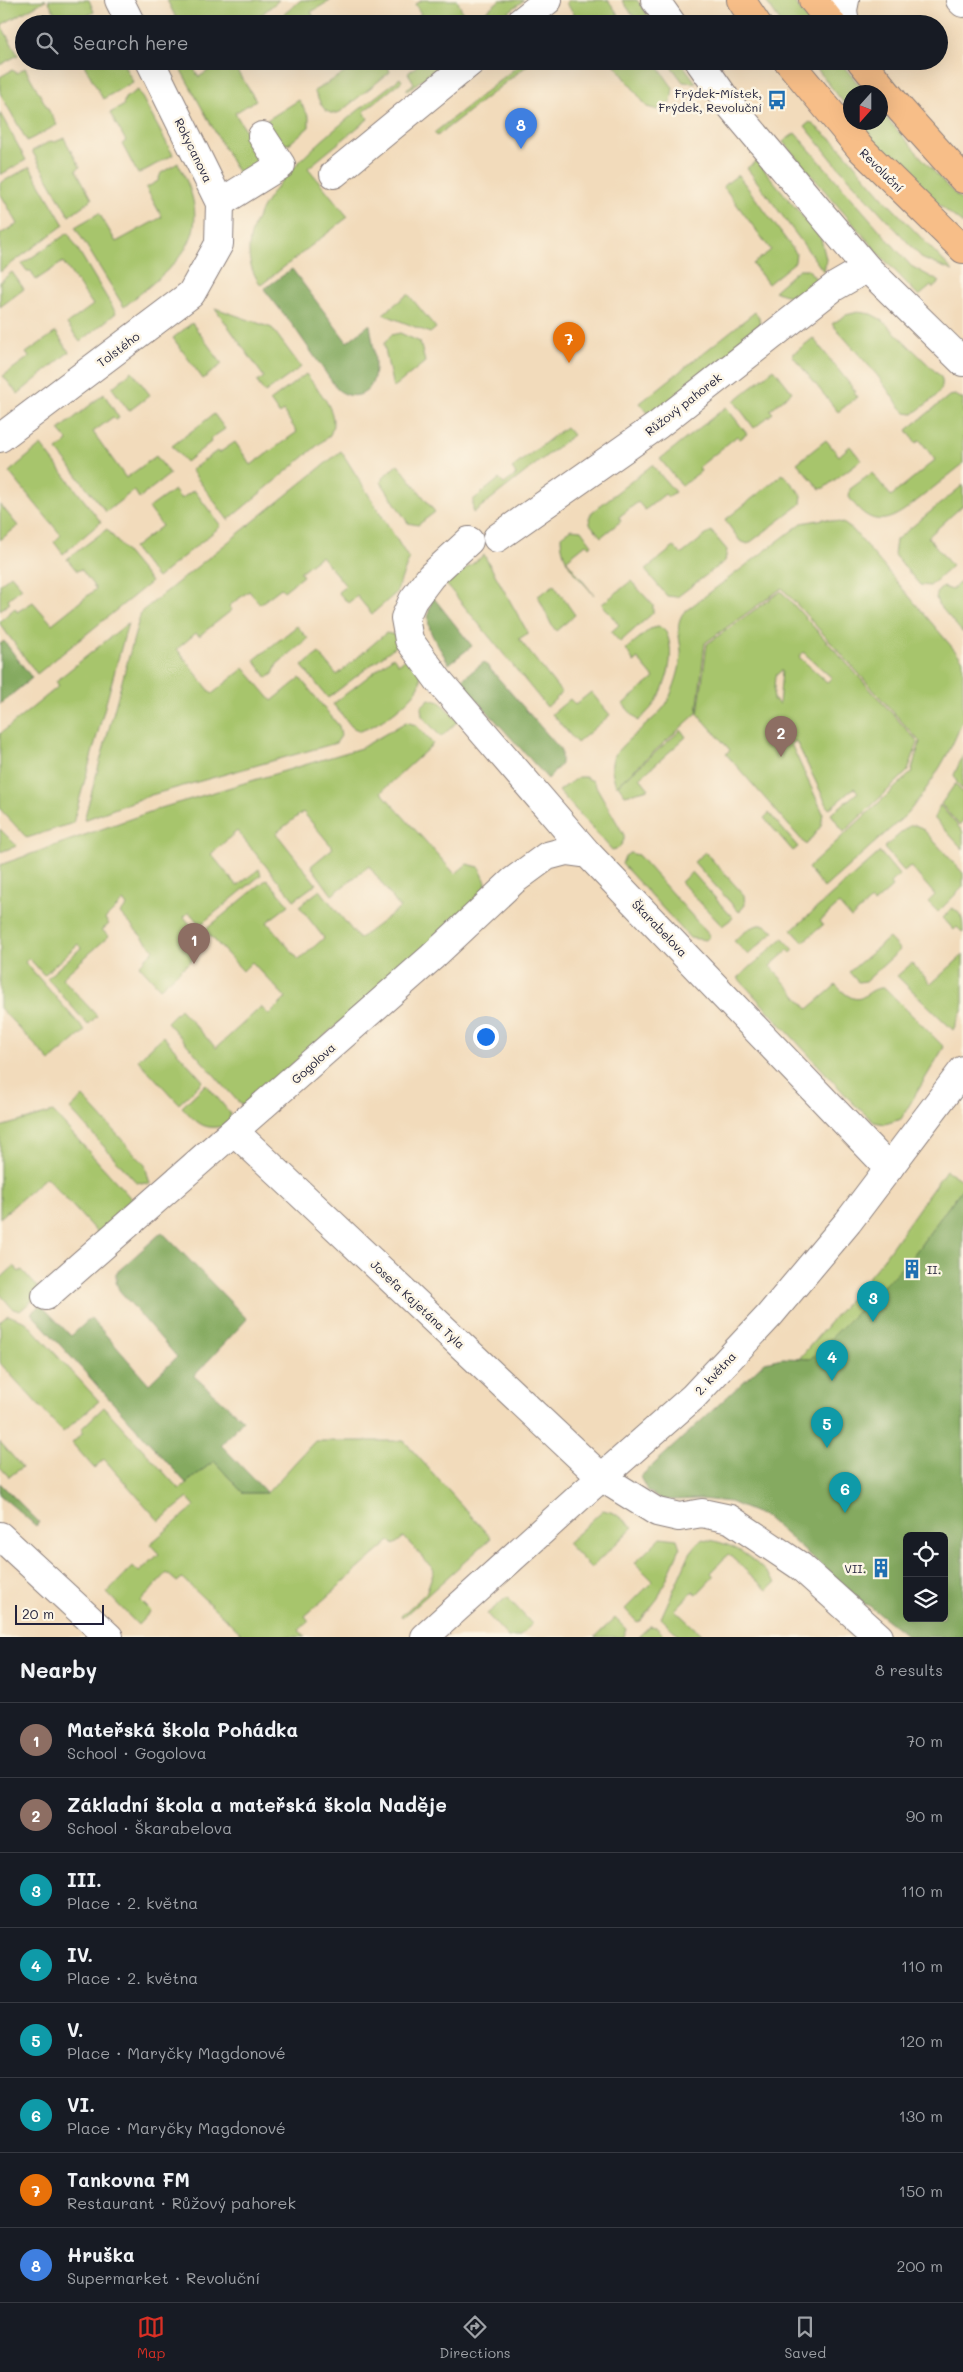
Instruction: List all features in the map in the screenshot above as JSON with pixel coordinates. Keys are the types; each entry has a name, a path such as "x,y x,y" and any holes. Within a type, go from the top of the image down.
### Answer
{"main road":[{"path":"742,0 751,15"},
{"path":"813,0 825,15"},
{"name":"Revoluční","path":"795,70 860,148 963,249"},
{"path":"868,70 901,110 963,179"}],"street":[{"path":"119,0 126,15"},
{"path":"529,15 548,0"},
{"path":"655,0 666,15"},
{"path":"844,15 845,0"},
{"path":"960,0 963,3"},
{"name":"Rokycanova","path":"154,70 220,203 219,244"},
{"path":"334,174 461,70"},
{"path":"705,70 730,105 867,268 963,362"},
{"path":"220,203 281,165 262,136"},
{"name":"Tolstého","path":"0,438 191,294 219,244"},
{"name":"Růžový pahorek","path":"497,538 658,425 834,287 867,268"},
{"name":"Škarabelova","path":"469,541 431,576 413,600 405,618 410,640 439,681 588,854 889,1168"},
{"name":"Gogolova","path":"46,1296 432,957 513,881 547,856 566,851 588,854"},
{"name":"2. května","path":"425,1637 601,1477 693,1397 769,1316 848,1222 963,1070"},
{"name":"Josefa Kajetána Tyla","path":"235,1132 601,1477 658,1512 679,1517 702,1513 730,1519 800,1566 879,1637"},
{"path":"0,1536 109,1637"}],"green space":[{"path":"46,0 19,15 15,15 15,17 1,25 15,50 15,57 0,65 0,1"},
{"path":"48,0 89,0 94,12 89,15 56,15"},
{"path":"167,0 279,0 261,15 174,15"},
{"path":"301,0 331,0 311,12 313,15 283,15"},
{"path":"422,0 457,0 463,13 461,15 419,15 421,14 415,4"},
{"path":"500,0 524,0 505,15 481,15"},
{"path":"570,0 608,0 619,15 575,15 566,3"},
{"path":"622,0 637,0 648,15 633,15"},
{"path":"765,0 793,0 804,15 776,15"},
{"path":"12,70 17,73 26,70 57,125 27,141 0,93 0,77"},
{"path":"87,70 127,70 133,82 103,99"},
{"path":"181,70 195,70 199,77 210,70 238,70 237,71 256,100 235,113 266,165 240,177"},
{"path":"345,70 389,70 390,72 340,112 330,113 324,108 314,91 346,72"},
{"path":"412,70 434,70 407,91 414,83 408,73"},
{"path":"513,70 521,70 437,136 434,133"},
{"path":"619,70 660,70 673,88 671,102 658,110 647,107"},
{"path":"674,70 687,70 696,83 683,82"},
{"path":"818,70 847,70 859,85 843,85 843,102"},
{"path":"400,78 402,81 364,111 368,119 308,168 348,217 261,285 249,257 253,228 269,198 293,169 321,141"},
{"path":"138,90 173,155 138,174 122,144 126,141 110,113 123,106 125,98"},
{"path":"299,100 309,117 309,127 289,144 281,144 270,131 267,120"},
{"path":"0,113 26,160 0,175"},
{"path":"888,120 963,202 963,224 908,177 866,130 888,130"},
{"path":"810,122 836,143 886,201 953,271 923,259 834,162 805,126"},
{"path":"795,133 911,266 940,282 933,288 931,286 919,296 880,255 783,142"},
{"path":"64,138 80,167 76,170 92,199 69,216 32,151 51,141 55,142"},
{"path":"757,161 821,239 826,259 824,272 747,168"},
{"path":"178,163 190,189 195,211 193,229 187,246 176,261 161,276 124,307 75,227 99,213 116,242 162,217 146,188 158,181 161,173"},
{"path":"30,167 64,225 0,272 0,234 18,224 0,193 0,183"},
{"path":"738,175 796,253 795,262 768,284 753,264 771,250 723,186"},
{"path":"68,233 116,313 80,342 67,324 93,305 63,262 36,280 31,271 27,271 22,264"},
{"path":"292,269 347,342 370,324 375,364 374,374 372,383 367,390 359,395 344,394 337,389 294,327 264,289"},
{"path":"799,269 808,269 819,283 803,294 793,296 774,291"},
{"path":"12,272 24,289 0,307 0,282"},
{"path":"408,294 436,328 430,333 383,314"},
{"path":"215,308 272,328 301,367 265,393 257,382 264,377"},
{"path":"755,312 759,317 760,328 652,418 640,403"},
{"path":"858,312 871,314 882,320 941,377 942,383 938,393 913,414 906,413 900,407 877,375 832,324 846,315"},
{"path":"192,323 222,364 203,379 173,338"},
{"path":"56,332 69,352 18,394 3,376 29,357 26,353"},
{"path":"400,333 420,342 425,362 393,388 384,344 391,335"},
{"path":"813,338 856,392 854,393 857,397 838,412 792,355"},
{"path":"774,369 792,392 770,410 773,413 754,428 734,401"},
{"path":"132,371 150,395 129,411 112,388"},
{"path":"306,374 331,410 333,427 330,435 228,520 191,470 217,451 219,453 235,442 251,465 297,432 283,411 279,414 270,401"},
{"path":"104,394 119,418 116,420 113,417 93,432 126,478 156,456 170,474 139,498 134,490 106,512 57,450 68,441 59,430"},
{"path":"955,395 963,399 963,464 913,504 894,516 876,519 858,509 849,497 850,489 872,473 891,496 935,460 920,440 916,443 907,430 949,396"},
{"path":"726,407 747,434 740,439 737,436 699,467 701,471 682,486 660,459"},
{"path":"214,414 225,429 210,439 211,442 186,462 172,446"},
{"path":"566,427 573,435 473,513 473,500 499,479 504,484 516,475 512,468"},
{"path":"826,440 839,456 850,446 861,460 820,489 797,463"},
{"path":"41,445 101,522 63,554 54,542 61,535 9,472"},
{"path":"341,451 409,559 396,593 372,614 357,596 348,603 338,592 346,586 321,556 300,572 303,576 284,591 281,588 260,604 249,591 229,606 232,610 199,636 196,633 177,649 212,694 244,668 272,701 300,678 339,726 341,736 336,743 151,795 84,820 141,612"},
{"path":"398,464 435,512 418,525 408,523 381,482 383,477"},
{"path":"652,465 675,492 668,497 665,494 645,510 638,502 619,517 621,521 601,537 590,524 589,518 592,512"},
{"path":"783,474 802,495 801,504 748,544 740,541 725,520"},
{"path":"963,485 963,505 928,537 952,566 930,586 920,585 894,555 896,540"},
{"path":"174,490 181,499 194,490 221,526 157,578 133,548 162,526 149,508"},
{"path":"0,504 18,526 0,540"},
{"path":"824,519 843,523 853,530 963,660 963,718 946,756 931,781 907,814 824,888 808,868 911,773 920,742 782,588 705,643 697,713 616,786 612,763 620,748 655,717 668,701 681,656 678,628 684,612 802,523"},
{"path":"107,529 151,582 37,674 0,624 0,621 15,608 17,612 33,602 52,624 96,589 81,569 77,571 67,559"},
{"path":"571,529 581,530 592,545 589,547 586,544 566,560 561,536"},
{"path":"711,531 727,550 725,561 677,597 667,596 645,570 674,547 682,554"},
{"path":"484,555 528,633 519,639 562,693 547,707 446,584"},
{"path":"567,561 594,595 572,569"},
{"path":"11,575 22,588 8,599 10,603 0,610 0,584"},
{"path":"963,580 963,633 938,604 936,598 938,591 943,587 951,590"},
{"path":"631,581 653,605 653,613 620,642 611,632 619,625 602,604"},
{"path":"554,585 575,615 556,631 538,596"},
{"path":"781,591 918,742 908,771 844,832 831,814 858,792 854,788 829,809 796,741 791,744 823,813 821,826 806,845 726,754 730,750 698,714 707,644","holes":["803,652 832,678 827,682 799,657","782,671 779,705 775,700 773,701 775,676"]},
{"path":"433,597 472,646 449,664 434,639 429,625 428,617"},
{"path":"128,623 73,823 27,838 0,809 0,734 59,686 56,681"},
{"path":"297,626 308,639 277,664 273,674 267,678 254,660"},
{"path":"658,627 664,629 668,638 670,647 669,669 657,699 638,721 623,704 654,678 638,659 634,662 626,649 650,629"},
{"path":"386,633 396,635 401,642 328,698 302,666 319,653 337,675"},
{"path":"4,641 32,678 0,704 0,644"},
{"path":"410,656 421,672 418,688 407,701 384,719 360,731 352,727 333,704 393,657 398,664"},
{"path":"484,662 561,750 561,764 548,779 460,681"},
{"path":"591,692 610,715 577,743 552,714 570,699 575,705"},
{"path":"429,699 440,702 458,721 441,737 422,716 421,707"},
{"path":"406,722 416,725 433,744 381,792 455,874 467,864 479,867 486,882 485,894 245,1106 240,1104 167,1022 180,1009 216,1048 261,1007 269,1015 286,998 252,962 243,971 205,930 267,879 289,905 267,922 299,960 324,938 299,906 320,890 359,939 400,908 369,866 332,895 311,866 333,848 303,812 276,833 316,884 294,900 237,831 211,854 237,886 259,869 261,875 200,925 189,912 184,917 194,929 186,937 201,952 160,988 139,965 154,950 120,913 127,906 123,901 105,919 109,924 102,930 109,936 62,978 97,1016 88,1025 47,978 81,948 78,944 44,975 29,958 25,962 85,1031 50,1061 0,1008 0,865 161,808 361,748"},
{"path":"681,730 686,737 640,778 649,789 625,795 618,785"},
{"path":"963,755 963,790 957,783 954,775"},
{"path":"578,777 585,777 593,781 624,835 624,840 619,848 612,850 559,791"},
{"path":"955,784 963,793 963,821 959,825 941,804"},
{"path":"940,805 963,832 963,849 934,818"},
{"path":"769,813 798,847 793,851 764,818"},
{"path":"915,825 922,828 963,873 963,887 938,912 928,902 935,895 910,866 904,871 884,848 909,826"},
{"path":"0,829 17,846 0,852"},
{"path":"705,852 744,895 745,905 739,912 694,862"},
{"path":"880,852 899,875 890,884 892,887 874,903 871,900 851,918 839,904 820,921 823,925 803,942 792,930"},
{"path":"630,853 638,855 710,936 706,940 690,938 622,864 625,856"},
{"path":"692,872 733,918 722,926 681,882"},
{"path":"952,908 960,915 963,933 957,927 954,930 943,918"},
{"path":"765,925 774,931 748,955 734,941 750,928"},
{"path":"783,938 794,950 791,953 788,950 770,966 808,1009 836,985 845,994 858,999 872,991 885,988 944,1047 901,1119 885,1124 874,1122 853,1103 738,978"},
{"path":"889,938 900,950 866,981 858,982 849,972"},
{"path":"963,955 963,1009 953,1030 897,976 912,963 931,984"},
{"path":"163,1036 203,1081 179,1104 138,1060"},
{"path":"206,1084 230,1113 230,1124 208,1127 198,1122 182,1107"},
{"path":"83,1097 145,1165 150,1184 136,1182 70,1109"},
{"path":"53,1112 137,1205 101,1237 46,1177 0,1218 0,1127"},
{"path":"946,1170 963,1181 963,1187 912,1257 810,1359 798,1360 881,1262"},
{"path":"963,1187 963,1637 909,1637 866,1605 766,1517 730,1502 701,1499 661,1499 647,1490 640,1477 765,1362 782,1358 810,1359 912,1257"},
{"path":"162,1232 247,1319 194,1376 243,1420 221,1445 267,1493 243,1493 214,1461 186,1483 31,1313 41,1305 71,1336 91,1318 149,1384 177,1357 119,1290 116,1282 116,1273"},
{"path":"14,1266 19,1272 22,1270 42,1292 20,1311 13,1309 0,1294 0,1279"},
{"path":"8,1315 26,1322 99,1401 63,1432 0,1363 0,1322"},
{"path":"104,1407 179,1489 214,1461 243,1493 267,1493 315,1441 404,1441 491,1538 402,1618 401,1616 426,1593 434,1570 404,1537 394,1545 390,1541 305,1616 309,1621 299,1630 305,1637 245,1637 182,1578 177,1582 167,1573 141,1601 151,1611 138,1625 107,1593 133,1566 139,1572 159,1554 150,1544 195,1506 188,1498 159,1521 104,1459 94,1468 72,1443 82,1434 82,1428"},
{"path":"0,1442 22,1467 9,1477 0,1467"},
{"path":"0,1483 39,1522 36,1526 0,1495"},
{"path":"603,1510 614,1513 633,1527 591,1568 567,1543"},
{"path":"661,1537 677,1539 680,1548 658,1598 641,1620 637,1622 625,1609 653,1581 635,1563"},
{"path":"701,1539 724,1544 743,1553 759,1565 776,1582 767,1590 728,1554 711,1573 714,1576 697,1594 693,1591 675,1610 704,1637 680,1637 661,1618 690,1553"},
{"path":"507,1597 532,1624 519,1637 508,1637 487,1614"},
{"path":"615,1618 626,1629 624,1637 595,1637"},
{"path":"650,1626 656,1627 666,1637 638,1637"}],"place":[{"name":"Frýdek-Místek, Frýdek, Revoluční","path":"777,100"},
{"name":"Hruška","path":"521,149"},
{"name":"Tankovna FM","path":"569,363"},
{"name":"Základní škola a mateřská škola Naděje","path":"781,757"},
{"name":"Mateřská škola Pohádka","path":"194,964"},
{"name":"II.","path":"912,1269"},
{"name":"III.","path":"873,1322"},
{"name":"IV.","path":"832,1381"},
{"name":"V.","path":"827,1448"},
{"name":"VI.","path":"845,1513"},
{"name":"VII.","path":"881,1568"}]}
